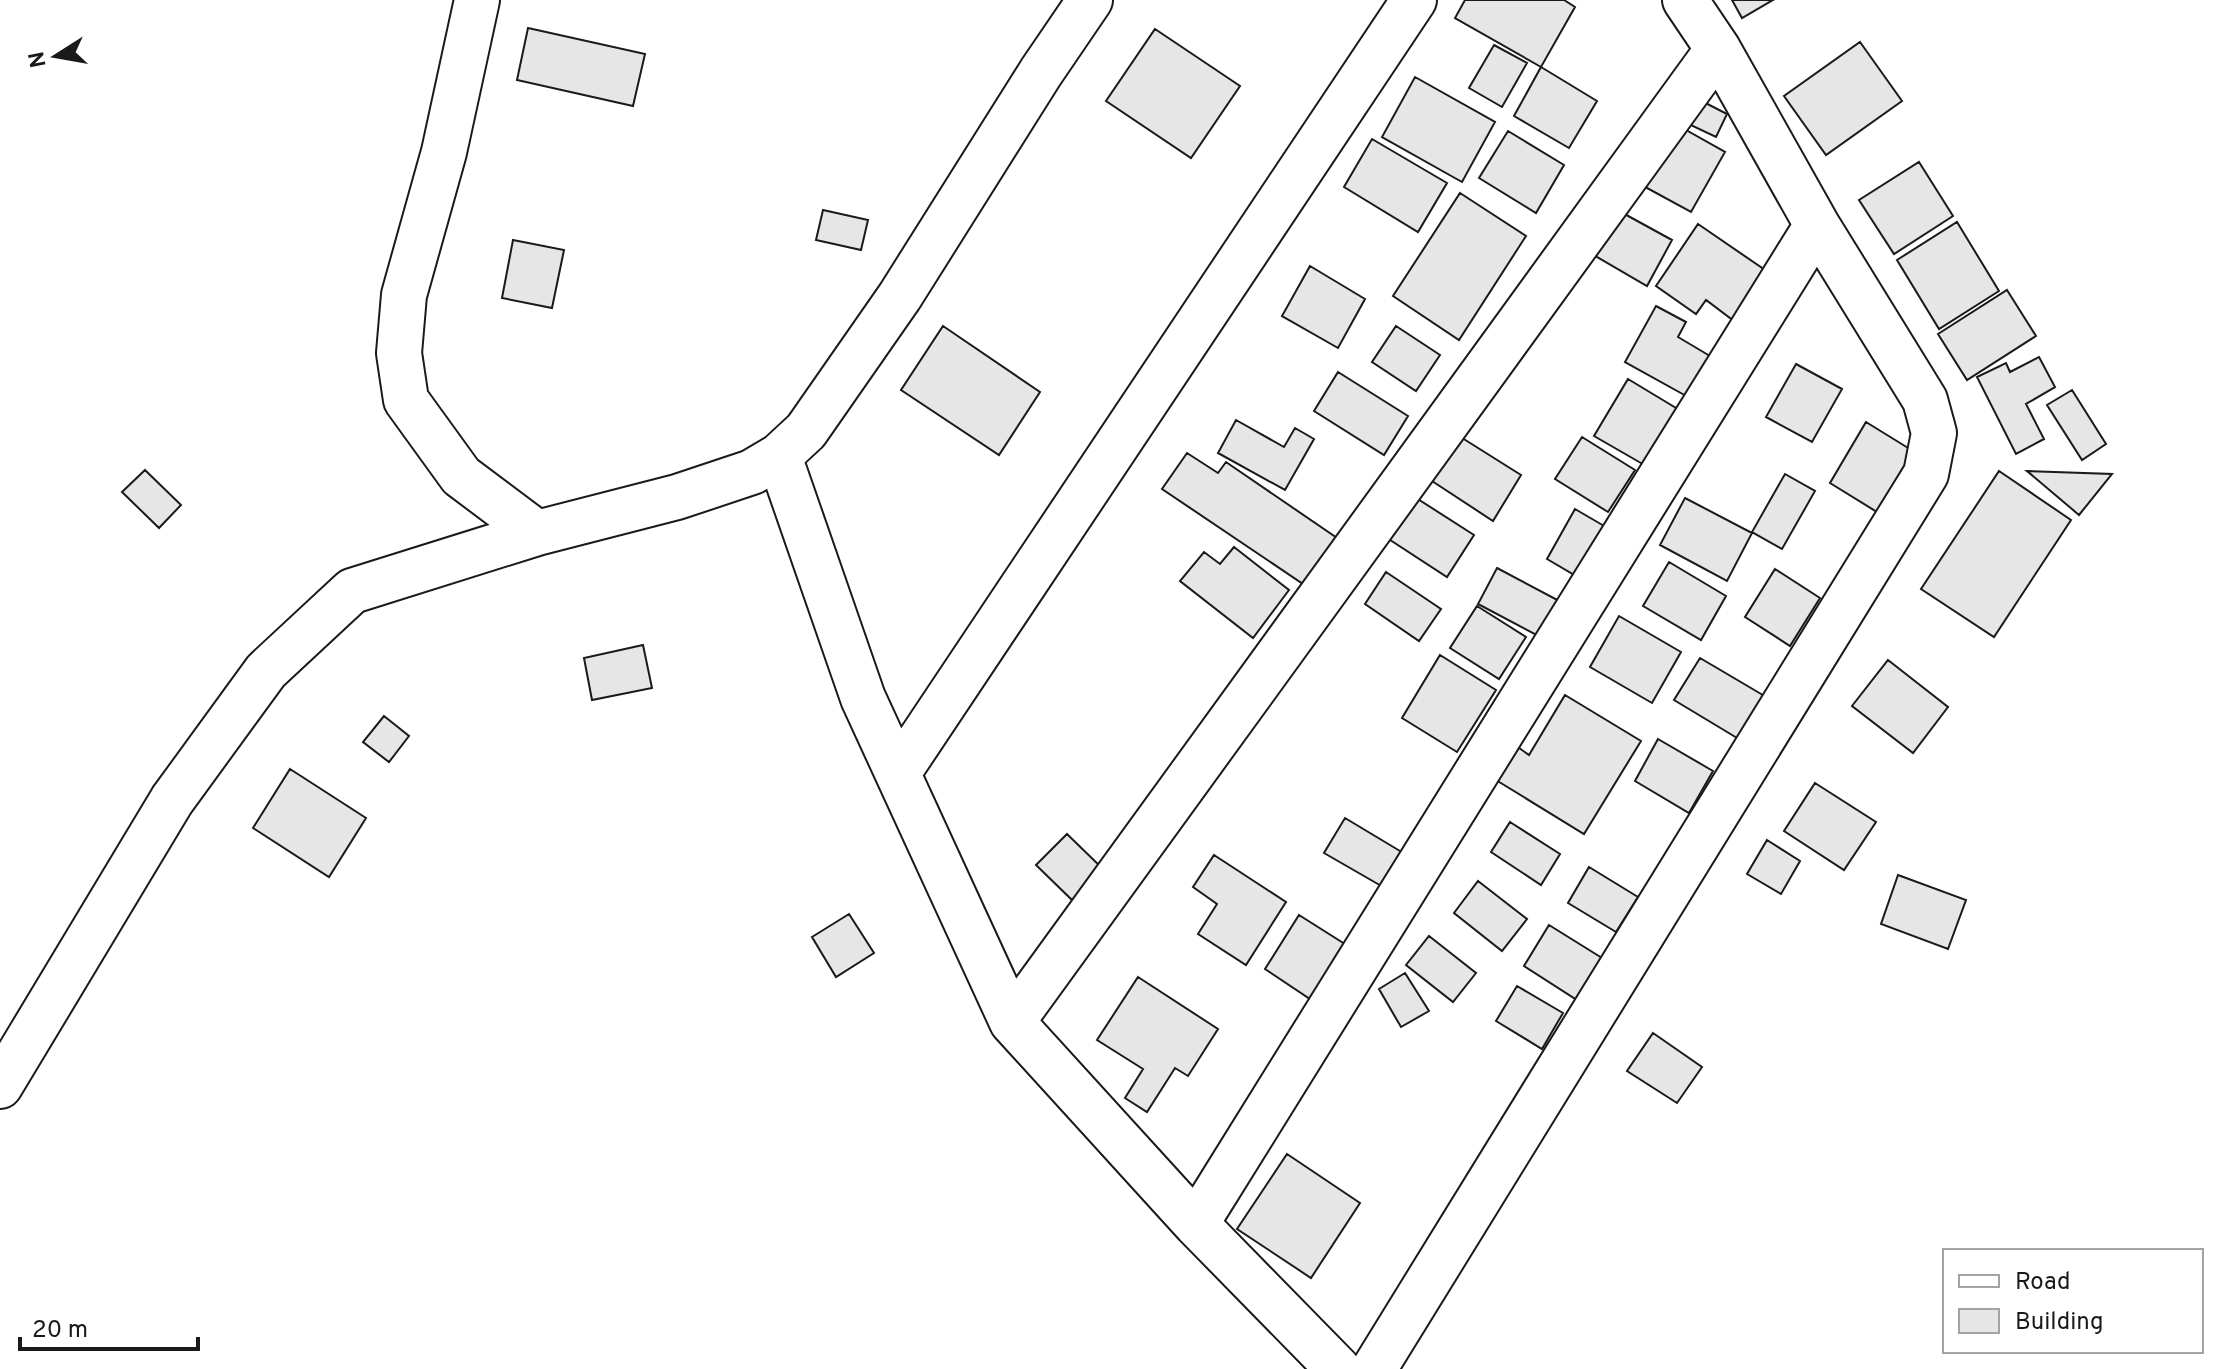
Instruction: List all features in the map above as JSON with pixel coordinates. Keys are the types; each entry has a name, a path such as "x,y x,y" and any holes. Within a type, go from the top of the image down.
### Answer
{"street":[{"path":"477,0 444,152 404,295 399,353 406,400 461,476 537,533"},
{"path":"0,1086 172,800 266,671 352,591 537,533 677,497 752,472 779,456 806,431 891,308 1090,0"},
{"path":"898,773 1414,0"},
{"path":"1374,1369 1926,474 1932,454 1934,433 1925,400 1817,225 1718,49 1685,0"},
{"path":"1012,1022 1718,49"},
{"path":"1196,1224 1817,225"},
{"path":"779,456 863,698 1012,1022 1196,1224 1338,1369"}],"building":[{"path":"1465,0 1564,0 1575,7 1541,67 1455,18"},
{"path":"1732,0 1773,0 1742,18"},
{"path":"528,28 645,54 633,106 517,80"},
{"path":"1155,29 1240,86 1191,158 1106,101"},
{"path":"1860,42 1902,101 1826,155 1784,96"},
{"path":"1494,45 1527,63 1502,107 1469,88"},
{"path":"1541,67 1597,101 1569,148 1514,116"},
{"path":"1415,77 1495,122 1462,182 1382,137"},
{"path":"1690,95 1727,114 1716,137 1678,119"},
{"path":"1670,121 1725,152 1691,212 1636,182"},
{"path":"1508,131 1564,165 1536,213 1479,178"},
{"path":"1372,139 1447,183 1418,232 1344,187"},
{"path":"1919,162 1953,216 1894,254 1859,200"},
{"path":"1460,193 1526,236 1459,340 1393,296"},
{"path":"1610,206 1672,240 1647,286 1585,250"},
{"path":"823,210 868,220 861,250 816,240"},
{"path":"1957,222 1999,291 1939,329 1897,260"},
{"path":"1698,224 1768,272 1734,321 1706,300 1696,314 1656,286"},
{"path":"513,240 564,250 552,308 502,298"},
{"path":"1310,266 1365,299 1338,348 1282,316"},
{"path":"2007,290 2036,336 1967,380 1938,334"},
{"path":"1656,306 1686,322 1678,337 1710,356 1688,397 1625,362"},
{"path":"943,326 1040,392 999,455 901,390"},
{"path":"1396,326 1440,355 1416,391 1372,362"},
{"path":"2039,357 2055,387 2026,404 2044,439 2016,454 1977,377 2006,363 2010,372"},
{"path":"1796,364 1842,389 1812,442 1766,417"},
{"path":"1338,372 1408,416 1384,455 1314,411"},
{"path":"1628,379 1686,414 1653,470 1594,436"},
{"path":"2072,390 2106,444 2082,460 2047,405"},
{"path":"1236,420 1284,447 1295,428 1314,439 1285,490 1218,453"},
{"path":"1866,422 1913,451 1877,512 1830,483"},
{"path":"1459,436 1521,475 1493,521 1432,481"},
{"path":"1582,437 1635,470 1608,512 1555,479"},
{"path":"1187,453 1218,473 1226,462 1340,540 1309,588 1162,489"},
{"path":"145,470 181,505 159,528 122,492"},
{"path":"1999,471 2071,520 1994,637 1921,589"},
{"path":"2027,471 2112,474 2079,515"},
{"path":"1785,474 1815,491 1782,549 1752,532"},
{"path":"1410,494 1474,535 1447,577 1384,536"},
{"path":"1685,498 1752,533 1727,581 1660,545"},
{"path":"1575,509 1611,530 1583,580 1547,559"},
{"path":"1234,547 1289,590 1253,638 1180,581 1204,552 1220,564"},
{"path":"1669,562 1726,596 1701,640 1643,606"},
{"path":"1497,568 1563,603 1544,639 1478,604"},
{"path":"1775,569 1820,598 1790,646 1745,617"},
{"path":"1386,572 1441,609 1419,641 1365,604"},
{"path":"1477,606 1526,637 1499,679 1450,648"},
{"path":"1619,616 1681,652 1652,703 1590,667"},
{"path":"643,645 652,688 592,700 584,658"},
{"path":"1440,655 1496,690 1457,752 1402,718"},
{"path":"1700,658 1773,701 1747,744 1674,700"},
{"path":"1888,660 1948,707 1913,753 1852,706"},
{"path":"1565,695 1641,741 1584,834 1491,777 1512,743 1529,755"},
{"path":"384,716 409,736 389,762 363,742"},
{"path":"1658,739 1713,771 1689,813 1635,781"},
{"path":"290,769 366,818 329,877 253,828"},
{"path":"1815,783 1876,822 1844,870 1784,831"},
{"path":"1345,818 1410,857 1390,891 1324,853"},
{"path":"1510,822 1560,854 1541,885 1491,852"},
{"path":"1067,834 1103,869 1072,900 1036,865"},
{"path":"1767,840 1800,861 1781,894 1747,874"},
{"path":"1214,855 1286,902 1246,965 1198,934 1217,904 1193,887"},
{"path":"1589,867 1638,897 1616,932 1568,903"},
{"path":"1898,875 1966,900 1948,949 1881,924"},
{"path":"1478,881 1527,919 1502,951 1454,913"},
{"path":"849,914 874,953 836,977 812,937"},
{"path":"1299,915 1348,946 1313,1001 1265,969"},
{"path":"1549,925 1602,958 1577,1000 1524,966"},
{"path":"1429,936 1476,973 1453,1002 1406,965"},
{"path":"1405,973 1429,1011 1401,1027 1379,989"},
{"path":"1138,977 1218,1029 1188,1076 1175,1068 1147,1112 1125,1098 1143,1069 1097,1040"},
{"path":"1517,986 1563,1013 1542,1049 1496,1021"},
{"path":"1653,1033 1702,1067 1677,1103 1627,1071"},
{"path":"1287,1154 1360,1203 1311,1278 1237,1229"}]}
